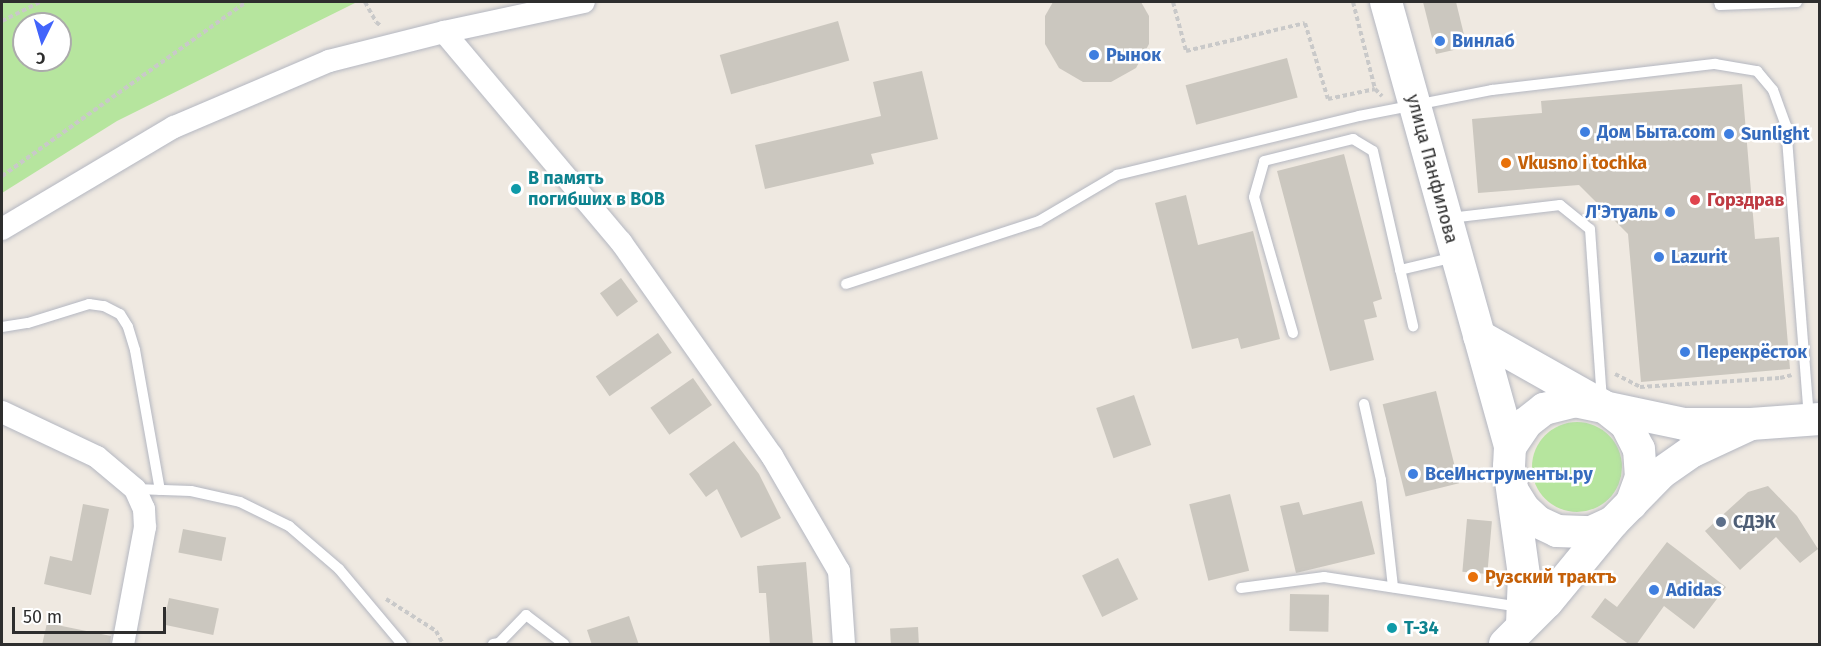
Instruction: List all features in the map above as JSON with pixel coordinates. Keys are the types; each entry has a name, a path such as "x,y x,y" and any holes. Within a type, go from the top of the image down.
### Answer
{"main road":[{"name":"улица Панфилова","path":"1386,2 1406,108 1446,219 1510,447 1509,466 1524,575 1516,625"},
{"path":"1479,336 1603,406 1626,424 1639,449 1641,477 1622,513"},
{"path":"1510,447 1526,423 1544,409 1575,401 1684,424 1751,424 1814,419"},
{"path":"1516,625 1547,602 1622,513 1661,473 1693,451 1751,424"},
{"name":"улица Панфилова","path":"1514,493 1524,509 1538,522 1557,531 1591,532 1622,513"}],"street":[{"path":"2,229 174,127 329,61 444,32 584,2"},
{"path":"444,32 621,242 772,456 839,571 844,645"},
{"path":"2,412 97,457 135,489 144,509 145,527 123,645"}],"lane":[{"path":"1719,2 1720,5 1797,2"},
{"path":"846,284 1038,220 1117,175 1492,90 1715,64 1757,71 1773,90 1786,126 1805,371 1814,419"},
{"path":"1293,333 1254,197 1264,160 1353,139 1373,151 1413,326"},
{"path":"1446,219 1560,206 1590,229 1603,406"},
{"path":"1400,270 1456,257"},
{"path":"2,327 28,323 89,304 104,306 120,314 128,327 135,350 160,490"},
{"path":"1364,404 1381,480 1393,587"},
{"path":"135,489 191,491 240,502 289,526 339,569 402,645"},
{"path":"1241,588 1324,577 1393,587 1516,625"},
{"path":"493,645 499,643 526,615 564,645"}],"path":[{"path":"2,21 40,2"},
{"path":"2,176 246,2"},
{"path":"1173,2 1186,51 1305,23 1328,99 1375,89 1406,108"},
{"path":"1353,2 1375,89"},
{"path":"1600,366 1640,387 1780,378 1805,371"},
{"path":"378,594 435,631 443,645"}],"green space":[{"path":"2,2 357,2 117,121 2,193"},
{"path":"1577,422 1594,425 1609,435 1619,450 1622,467 1619,484 1609,499 1594,509 1577,512 1560,509 1545,499 1535,484 1532,467 1535,450 1545,435 1560,425"}],"building":[{"path":"1053,2 1141,2 1149,16 1149,44 1136,68 1111,82 1083,82 1059,68 1045,44 1045,16"},
{"path":"1423,2 1456,2 1467,47 1436,54"},
{"path":"838,21 849,60 731,94 720,55"},
{"path":"1287,58 1298,98 1196,125 1186,85"},
{"path":"922,71 938,139 871,154 874,164 765,189 755,145 881,116 873,82"},
{"path":"1742,84 1755,239 1779,237 1790,369 1641,382 1628,234 1579,185 1478,193 1472,119 1542,113 1541,101"},
{"path":"1344,154 1382,299 1373,302 1377,317 1364,320 1374,360 1330,371 1277,171"},
{"path":"1186,195 1198,245 1253,231 1280,339 1241,349 1238,338 1192,349 1155,203"},
{"path":"621,278 638,301 617,317 600,293"},
{"path":"658,333 672,353 610,396 596,377"},
{"path":"693,378 712,405 669,435 650,408"},
{"path":"1436,391 1459,483 1406,496 1383,404"},
{"path":"1134,395 1151,445 1113,458 1096,408"},
{"path":"734,441 759,474 781,518 741,538 717,489 706,497 689,474"},
{"path":"1768,486 1797,516 1818,549 1800,563 1776,537 1740,570 1705,531 1748,492"},
{"path":"1230,494 1249,571 1208,581 1189,504"},
{"path":"1362,501 1375,554 1296,573 1280,506 1299,502 1303,515"},
{"path":"83,504 109,509 91,595 44,584 50,556 72,561"},
{"path":"1467,519 1492,521 1487,574 1462,572"},
{"path":"183,529 226,537 222,561 178,553"},
{"path":"1667,542 1726,587 1694,629 1664,606 1636,645 1630,645 1591,617 1605,598 1617,607"},
{"path":"1118,558 1138,599 1102,617 1082,576"},
{"path":"806,562 813,645 770,645 766,593 759,593 757,566"},
{"path":"1290,594 1329,595 1328,632 1289,631"},
{"path":"169,598 219,609 213,635 163,624"},
{"path":"629,616 639,645 592,645 587,630"},
{"path":"47,623 111,636 110,645 42,645"},
{"path":"918,627 919,644 891,644 890,628"}],"place":[{"name":"Винлаб","path":"1440,41"},
{"name":"Рынок","path":"1094,55"},
{"name":"Дом Быта.com","path":"1585,132"},
{"name":"Sunlight","path":"1729,134"},
{"name":"Vkusno i tochka","path":"1506,163"},
{"name":"В память погибших в ВОВ","path":"516,189"},
{"name":"Горздрав","path":"1695,200"},
{"name":"Л'Этуаль","path":"1670,212"},
{"name":"Lazurit","path":"1659,257"},
{"name":"Перекрёсток","path":"1685,352"},
{"name":"ВсеИнструменты.ру","path":"1413,474"},
{"name":"СДЭК","path":"1721,522"},
{"name":"Рузский трактъ","path":"1473,577"},
{"name":"Adidas","path":"1654,590"},
{"name":"Т-34","path":"1392,628"}]}
